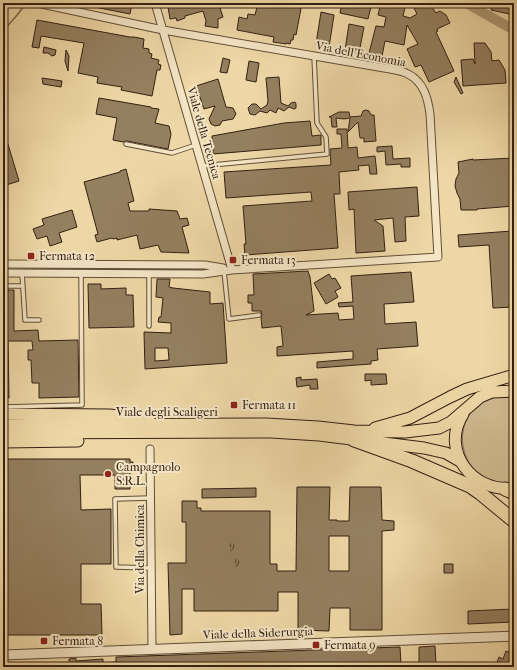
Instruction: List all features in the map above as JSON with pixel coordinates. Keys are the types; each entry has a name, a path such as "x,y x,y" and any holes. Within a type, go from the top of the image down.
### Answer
{"highway":[{"path":"354,435 410,418 468,389 514,375"},
{"name":"Viale degli Scaligeri","path":"3,426 237,433 272,432 319,435 354,435 405,432 439,428 451,422 480,397 492,392 514,391"},
{"name":"Viale degli Scaligeri","path":"468,407 460,419 456,431 457,453 460,461 465,469 478,481 485,485 511,490"},
{"path":"3,414 109,415 218,425"},
{"name":"Viale degli Scaligeri","path":"3,433 71,429 266,424 318,427 446,453 460,461"},
{"path":"3,442 148,439 237,433"},
{"path":"354,435 470,486 514,521"}],"street":[{"name":"Via dell'Economia","path":"3,273 203,274 228,270 438,256 428,98 421,84 408,74 390,69 163,30 36,3"},
{"name":"Viale della Tecnica","path":"156,3 202,166 228,270"},
{"name":"Via dell'Economia","path":"3,264 205,265 228,270"},
{"name":"Via della Chimica","path":"150,449 152,649"},
{"name":"Viale della Siderurgia","path":"3,655 514,636"}],"lane":[{"path":"202,166 327,154 326,136 317,123 314,56"},
{"path":"126,144 172,153 196,144"},
{"path":"228,270 229,319 259,315"},
{"path":"22,273 25,320 40,320"},
{"path":"3,407 82,405 80,321 81,273"},
{"path":"149,274 149,326"},
{"path":"3,286 23,286"},
{"path":"150,498 115,499 116,567 151,568"}],"shaded area":[{"path":"507,395 514,397 514,483 497,483 481,476 473,468 466,458 463,446 463,435 465,423 471,413 480,404 489,399"}],"building":[{"path":"85,3 132,3 130,14 84,5"},
{"path":"181,3 182,5 187,3 223,3 224,7 220,8 223,17 218,19 218,28 205,26 206,21 203,11 185,16 185,18 177,21 176,18 170,19 168,7"},
{"path":"258,3 271,6 272,3 302,3 296,35 294,34 293,40 291,40 290,44 273,42 274,37 237,30 239,17 247,19 248,14 255,15"},
{"path":"342,3 372,3 368,19 340,13"},
{"path":"381,3 406,3 403,16 410,18 417,14 412,4 415,3 429,3 436,13 440,11 446,15 450,23 437,29 438,31 436,32 454,71 429,82 421,65 415,67 407,49 418,44 407,25 404,45 385,41 382,56 369,53 376,26 384,27 386,17 378,15"},
{"path":"488,3 503,3 502,5 514,8 514,15 491,10 492,8 487,7"},
{"path":"321,12 334,15 329,47 316,44"},
{"path":"37,20 144,39 143,48 149,49 149,53 152,54 151,58 159,60 158,64 161,65 160,70 157,70 152,96 121,90 122,87 97,83 98,77 78,73 84,43 41,36 39,48 32,47"},
{"path":"349,24 364,27 359,53 345,50"},
{"path":"474,43 485,43 491,52 492,61 499,60 505,70 506,83 463,86 461,60 473,59 475,64"},
{"path":"44,47 56,50 55,55 52,56 48,53 43,53"},
{"path":"66,50 69,56 68,71 65,61"},
{"path":"223,58 230,60 227,73 220,72"},
{"path":"249,61 259,63 256,82 246,80"},
{"path":"279,77 281,103 288,106 295,102 296,108 294,109 289,107 284,111 278,108 276,113 270,110 267,113 260,111 255,115 250,114 248,108 252,104 256,104 261,109 267,105 266,78"},
{"path":"456,77 463,93 461,94 454,82"},
{"path":"42,78 62,81 61,87 43,84"},
{"path":"218,79 226,107 233,108 236,114 233,119 222,121 220,125 215,126 211,124 209,119 215,106 204,109 196,86"},
{"path":"99,98 159,109 155,123 169,126 171,134 168,149 127,141 123,142 113,140 117,118 96,114"},
{"path":"363,111 369,111 371,115 374,115 376,141 364,142 364,138 360,138 358,122 348,132 350,118 336,118 337,127 332,127 331,117 329,117 339,112 349,112 350,117 361,116"},
{"path":"310,121 312,136 321,135 321,145 213,154 212,136 284,123"},
{"path":"337,129 347,129 348,148 357,147 358,158 375,156 377,174 370,174 369,165 358,166 359,170 339,172 340,194 334,194 338,248 245,255 244,244 246,244 243,206 312,201 311,192 226,198 224,172 331,165 330,149 342,148 341,134 337,134"},
{"path":"3,131 19,181 3,186"},
{"path":"392,146 393,159 410,158 410,167 401,167 401,164 386,165 385,151 377,152 377,147"},
{"path":"514,158 514,206 477,210 461,210 460,199 455,186 459,173 458,162 473,159"},
{"path":"126,169 134,201 128,203 130,211 149,211 149,209 177,211 180,219 187,218 189,225 182,227 189,253 161,252 158,245 140,249 137,235 117,240 117,238 112,238 97,242 95,235 98,234 84,182"},
{"path":"417,187 419,216 405,217 406,241 395,242 393,218 374,220 383,226 385,251 356,253 354,209 349,210 348,192"},
{"path":"72,210 77,227 59,233 62,242 50,246 47,236 37,239 33,229 44,225 42,219"},
{"path":"512,231 512,237 514,237 514,307 493,308 489,245 459,247 458,235"},
{"path":"308,271 314,311 306,315 338,313 339,320 354,319 353,306 339,307 338,303 353,302 351,276 411,272 414,302 384,304 385,324 416,322 418,346 377,349 378,360 371,361 371,364 317,368 317,362 353,359 353,351 277,356 277,347 283,346 281,326 262,328 261,311 252,311 252,303 248,303 248,295 254,295 253,274"},
{"path":"329,274 332,279 335,278 341,288 335,291 338,297 326,304 314,283"},
{"path":"157,279 170,279 169,287 210,292 210,304 223,303 227,363 145,369 144,332 171,333 171,323 158,322 159,317 161,317 163,298 156,297","holes":["155,348 168,348 169,360 155,361"]},
{"path":"88,284 101,284 101,289 126,288 126,295 133,295 134,327 89,328"},
{"path":"8,290 14,290 14,331 38,330 39,341 78,340 79,397 39,398 39,383 32,383 31,360 28,360 28,350 33,350 32,341 8,341 9,398 3,398 3,292 8,292"},
{"path":"365,374 386,374 387,384 371,385 371,380 365,381"},
{"path":"301,377 301,380 317,379 318,389 310,389 310,385 297,387 296,378"},
{"path":"3,459 130,459 130,462 133,462 133,472 130,472 130,489 115,489 115,475 80,475 81,510 111,509 111,564 81,564 81,604 101,604 102,635 3,635"},
{"path":"297,487 330,487 329,520 349,521 350,487 381,487 382,520 394,521 394,530 382,531 382,630 350,630 350,608 330,608 329,631 298,630 298,592 278,592 278,611 194,611 194,589 182,589 182,634 170,635 168,563 186,563 186,522 182,522 182,501 197,501 197,508 201,508 201,511 270,511 270,564 277,564 277,571 296,571","holes":["329,536 349,536 349,571 329,571"]},
{"path":"256,488 256,497 202,498 202,489"},
{"path":"444,564 453,564 453,573 444,573"},
{"path":"513,609 514,622 468,624 468,611"},
{"path":"435,646 436,664 419,665 419,647"},
{"path":"400,647 401,664 284,667 69,667 69,659 76,658 76,661 103,659 103,663 116,662 116,657"},
{"path":"506,651 514,654 514,667 495,667 499,657 503,659"}],"waterway":[{"path":"3,31 26,3"},
{"path":"466,3 514,30"}],"place":[{"name":"Fermata 12","path":"31,256"},
{"name":"Fermata 13","path":"233,260"},
{"name":"Fermata 11","path":"234,405"},
{"name":"Campagnolo S.R.L.","path":"108,474"},
{"name":"Fermata 8","path":"44,641"},
{"name":"Fermata 9","path":"316,645"}]}
